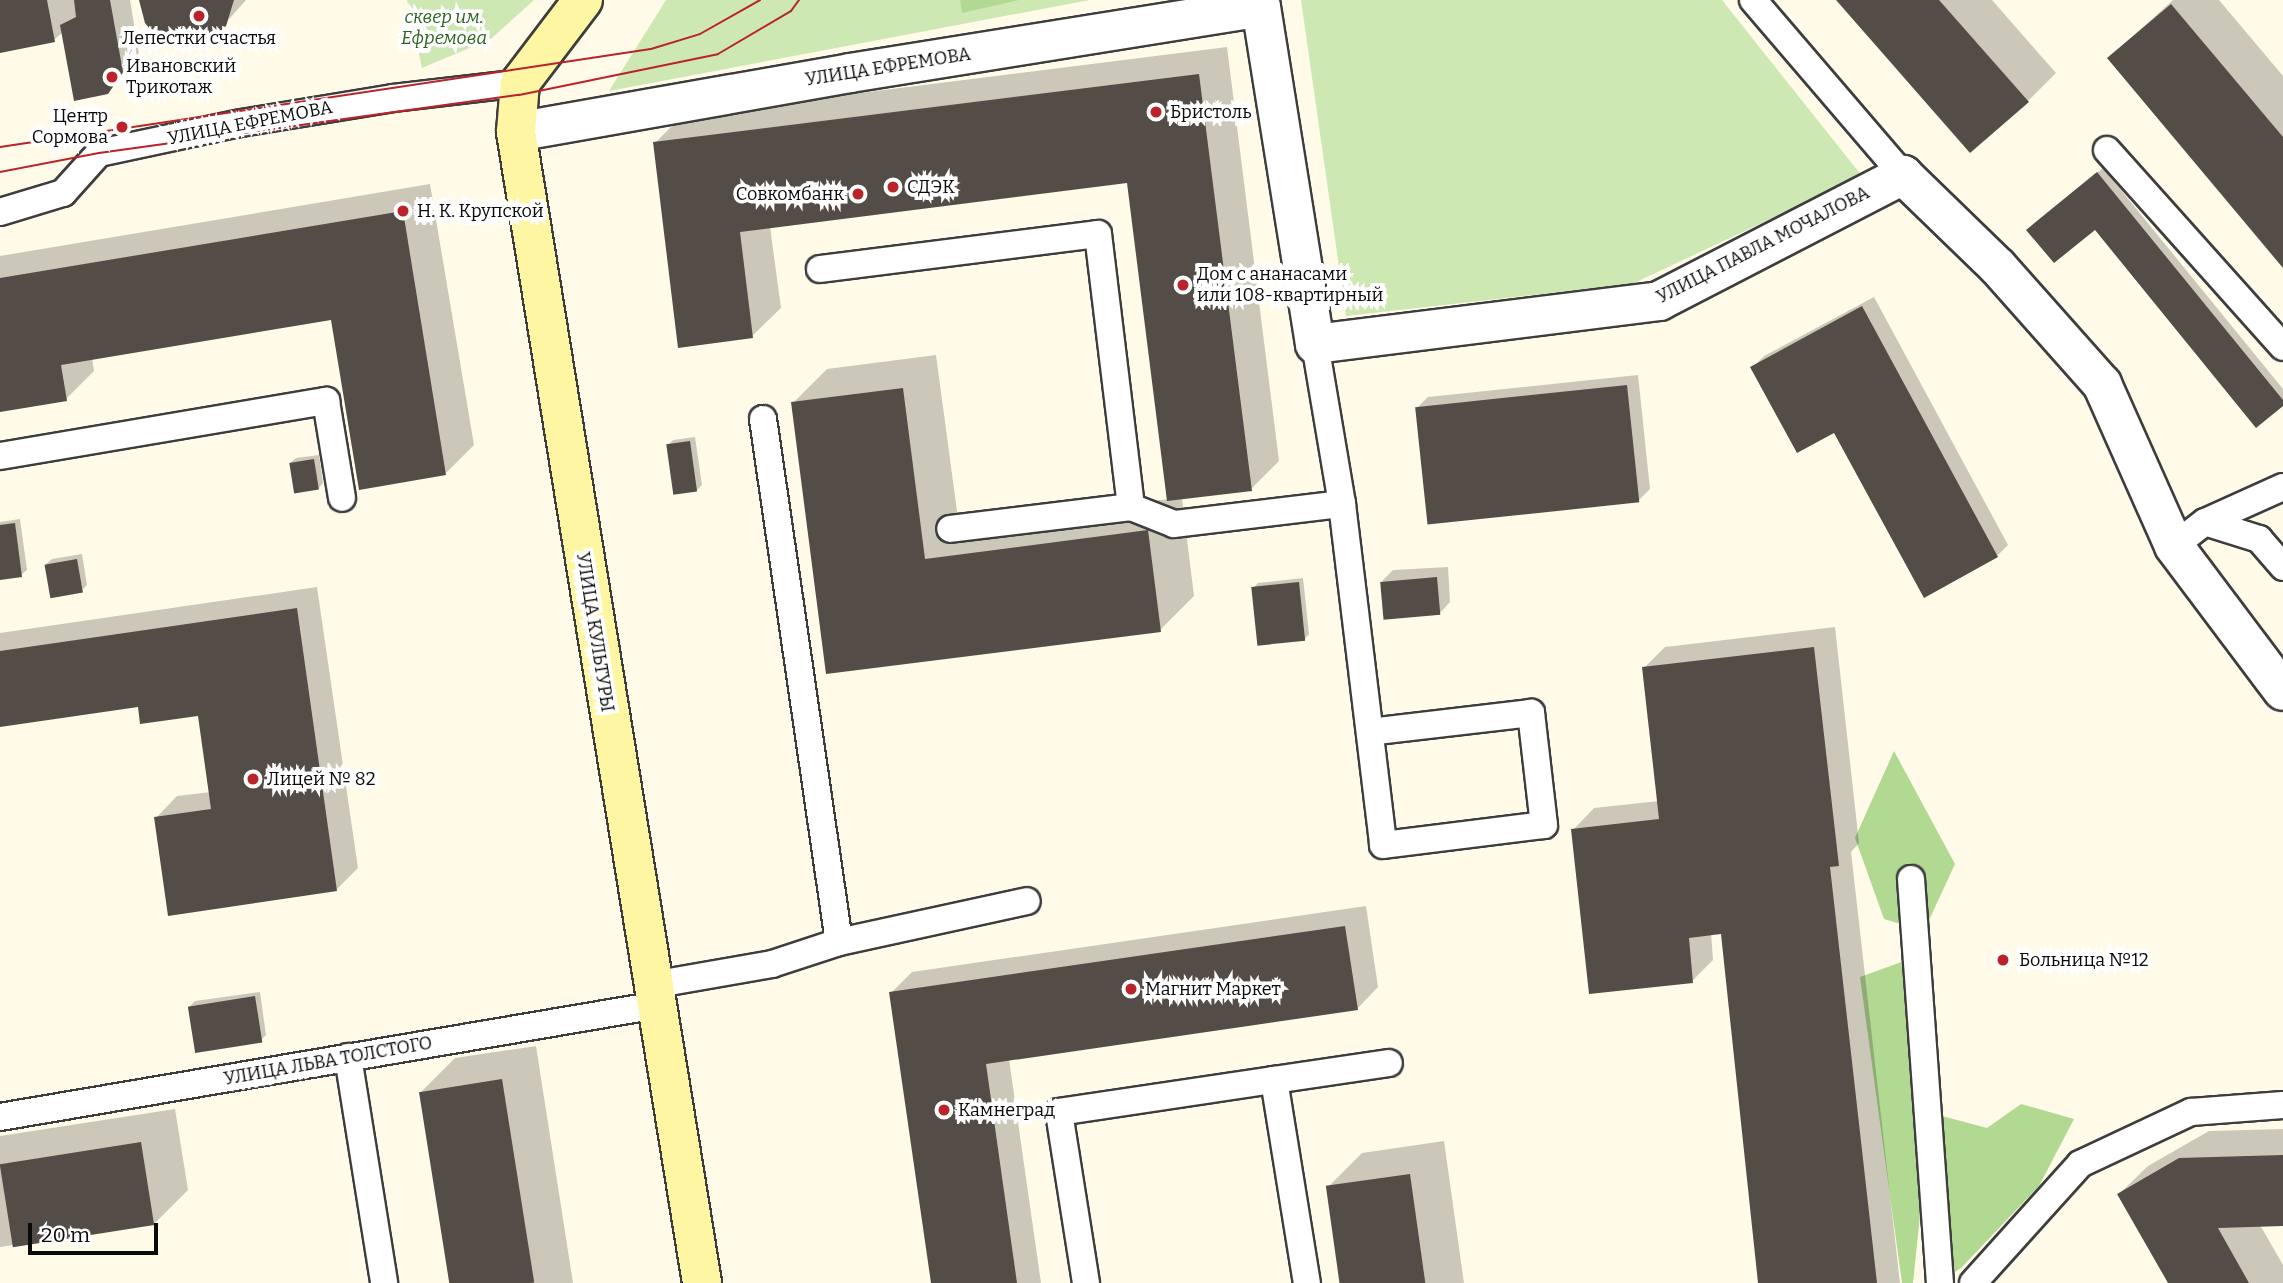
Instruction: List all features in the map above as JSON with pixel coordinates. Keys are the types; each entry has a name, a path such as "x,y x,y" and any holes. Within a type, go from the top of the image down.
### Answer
{"main road":[{"path":"520,83 583,0"},
{"name":"УЛИЦА КУЛЬТУРЫ","path":"520,83 516,132 702,1283"}],"street":[{"path":"1261,3 1315,344"},
{"name":"УЛИЦА ЕФРЕМОВА","path":"516,132 1261,3"},
{"name":"УЛИЦА ПАВЛА МОЧАЛОВА","path":"1315,344 1659,301 1903,175"},
{"path":"1903,175 1998,267 2102,384 2174,546 2283,691"}],"lane":[{"path":"1753,0 1903,175"},
{"name":"УЛИЦА ЕФРЕМОВА","path":"0,212 63,193 99,153 248,122 393,98 520,83"},
{"path":"2107,150 2283,347"},
{"path":"820,269 1098,234 1131,507"},
{"path":"1315,344 1342,504 1383,845 1544,825 1531,713 1370,732"},
{"path":"0,456 326,401 342,498"},
{"path":"763,419 839,942"},
{"path":"2174,546 2205,522 2283,486"},
{"path":"950,529 1131,507 1174,524 1342,504"},
{"path":"2205,522 2259,539 2283,567"},
{"path":"1911,879 1940,1283"},
{"name":"УЛИЦА ЛЬВА ТОЛСТОГО","path":"0,1117 348,1058 654,995 772,964 839,942 1027,901"},
{"path":"348,1058 384,1283"},
{"path":"1086,1283 1059,1112 1390,1063"},
{"path":"1274,1080 1307,1283"},
{"path":"1973,1283 2081,1164 2190,1112 2283,1105"}],"green space":[{"name":"сквер им. Ефремова","path":"407,0 534,0 491,39 422,68"},
{"path":"666,0 1090,0 609,91"},
{"path":"960,0 1019,0 962,13"},
{"path":"1301,0 1722,0 1862,176 1632,284 1346,316"},
{"path":"1894,751 1955,864 1924,931 1884,919 1855,838"},
{"path":"1907,960 1922,1196 1913,1283 1902,1283 1860,977"},
{"path":"2021,1104 2074,1119 2039,1186 1961,1268 1945,1278 1942,1116 1987,1128"}],"building":[{"path":"0,0 47,0 55,42 0,53"},
{"path":"74,0 110,0 123,72 108,94 74,101 60,25 76,17"},
{"path":"139,0 234,0 226,26 215,38 200,45 184,47 169,43 154,34 145,23"},
{"path":"1836,0 1939,0 2029,102 1970,153"},
{"path":"2171,4 2283,137 2283,268 2107,58"},
{"name":"Дом с ананасами или 108-квартирный","path":"1199,74 1252,491 1167,501 1127,183 740,232 753,338 678,348 653,142"},
{"path":"2097,172 2283,400 2283,406 2256,428 2095,230 2054,263 2026,230"},
{"path":"403,211 446,475 359,490 331,320 61,365 67,401 0,412 0,278"},
{"path":"1862,306 1998,557 1924,598 1834,433 1797,453 1750,367"},
{"path":"1627,385 1639,502 1428,525 1415,407"},
{"path":"903,388 925,559 1148,530 1161,632 826,674 791,402"},
{"path":"690,441 697,492 673,495 666,444"},
{"path":"314,459 319,490 294,494 289,463"},
{"path":"15,523 22,577 0,580 0,525"},
{"path":"77,559 83,592 50,598 45,565"},
{"path":"1437,577 1440,615 1384,620 1380,582"},
{"path":"1299,582 1305,641 1257,646 1251,587"},
{"path":"297,608 337,891 168,916 154,817 211,809 198,716 140,724 138,707 0,727 0,651"},
{"path":"1814,647 1839,866 1830,867 1877,1283 1758,1283 1721,934 1689,938 1693,983 1589,994 1571,829 1659,819 1642,667"},
{"path":"1345,926 1358,1010 986,1064 1017,1283 931,1283 889,992"},
{"path":"255,996 262,1042 195,1053 188,1007"},
{"path":"502,1079 534,1282 449,1283 419,1092"},
{"path":"141,1142 154,1225 13,1247 0,1164"},
{"path":"2283,1155 2283,1226 2218,1228 2249,1283 2168,1283 2117,1194 2179,1158"},
{"path":"1410,1174 1425,1283 1339,1283 1326,1186"}],"tram line":[{"path":"0,147 651,49 700,34 760,0"},
{"path":"0,172 99,153 519,95 718,54 791,11 799,0"}],"place":[{"name":"Лепестки счастья","path":"199,16"},
{"name":"Ивановский Трикотаж","path":"112,77"},
{"name":"Бристоль","path":"1156,112"},
{"name":"Центр Сормова","path":"122,127"},
{"name":"СДЭК","path":"893,187"},
{"name":"Совкомбанк","path":"858,194"},
{"name":"Н. К. Крупской","path":"403,211"},
{"name":"Дом с ананасами или 108-квартирный","path":"1183,285"},
{"name":"Лицей № 82","path":"253,779"},
{"name":"Больница №12","path":"2003,960"},
{"name":"Магнит Маркет","path":"1131,989"},
{"name":"Камнеград","path":"944,1110"}]}
